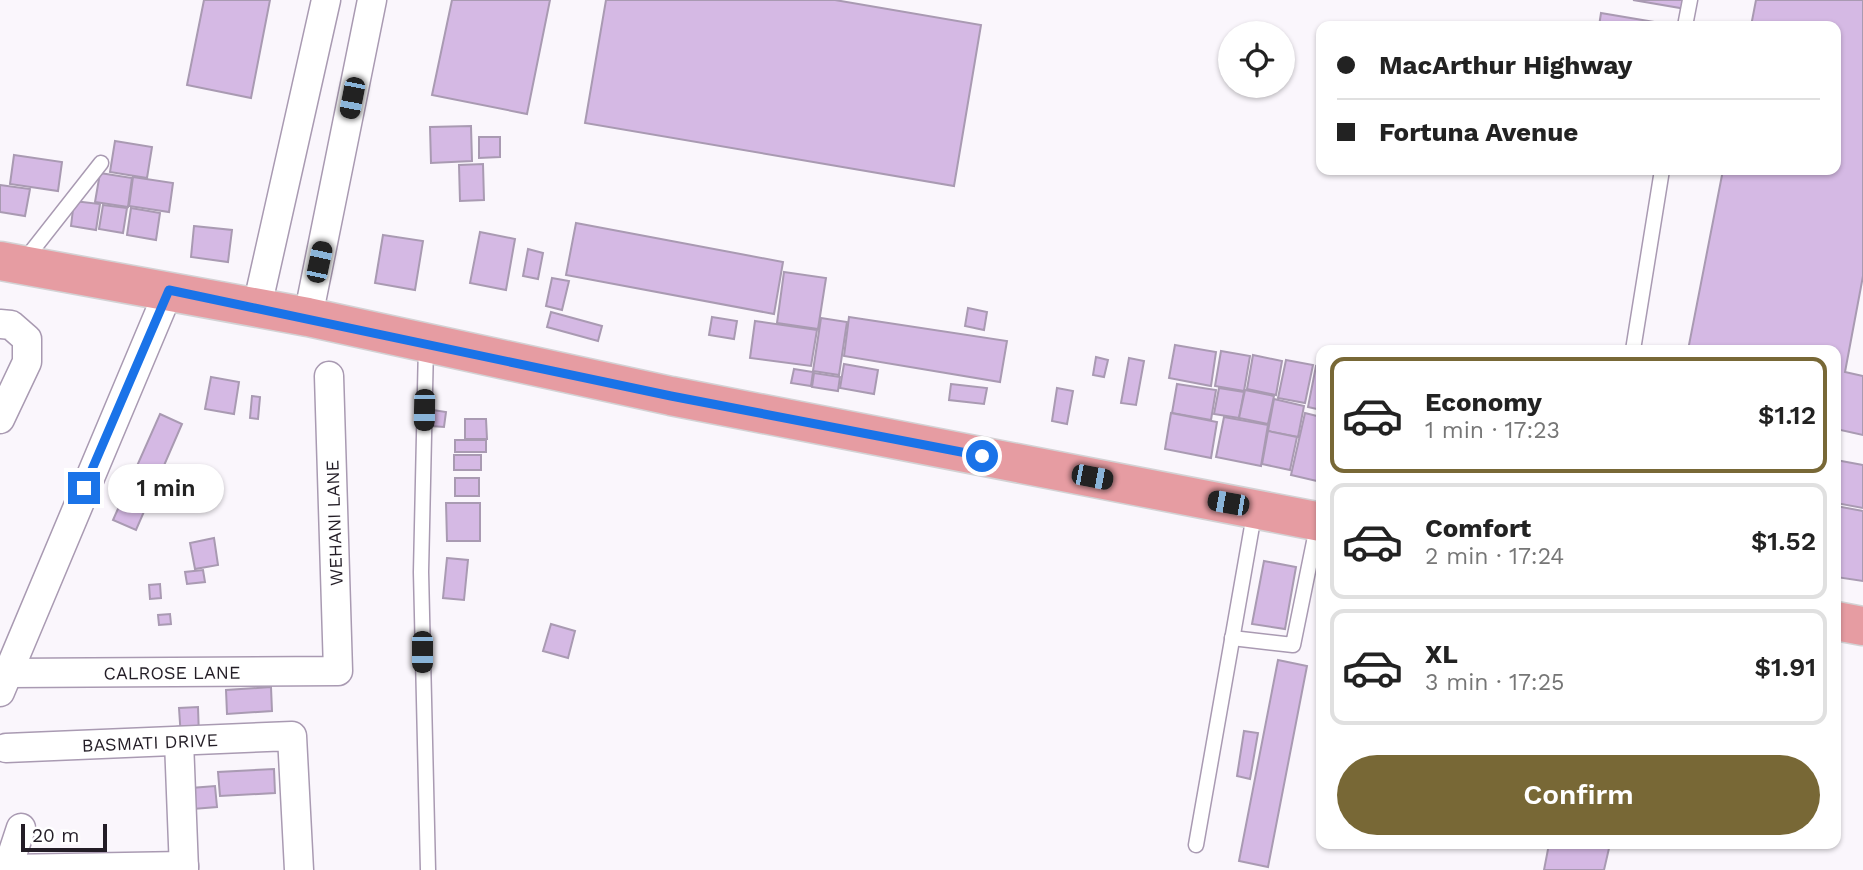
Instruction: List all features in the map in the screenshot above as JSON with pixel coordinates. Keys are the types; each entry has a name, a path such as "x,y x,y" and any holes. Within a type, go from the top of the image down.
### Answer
{"highway":[{"path":"10,263 308,317 426,345 818,425 1316,520"},
{"path":"1841,622 1863,626"}],"street":[{"path":"257,307 326,0"},
{"path":"308,317 372,0"},
{"path":"318,35 363,44"},
{"path":"4,683 169,290"},
{"path":"0,419 27,362 27,339 6,325"},
{"name":"WEHANI LANE","path":"329,376 338,671"},
{"name":"CALROSE LANE","path":"4,683 338,671"},
{"name":"BASMATI DRIVE","path":"2,747 292,736 299,870"},
{"path":"21,828 7,870 184,868 179,741"}],"lane":[{"path":"1686,21 1690,0"},
{"path":"10,263 100,163"},
{"path":"1634,345 1661,175"},
{"path":"426,345 421,586 428,870"},
{"path":"1196,845 1256,508"},
{"path":"1233,638 1293,645 1316,539"}],"building":[{"path":"204,0 270,0 251,98 187,85"},
{"path":"452,0 550,0 527,114 432,95"},
{"path":"606,0 835,0 981,25 954,186 585,123"},
{"path":"1633,0 1687,0 1686,9"},
{"path":"1756,0 1863,0 1863,276 1845,372 1863,376 1863,435 1841,430 1841,345 1689,345 1722,175 1841,175 1841,21 1752,21"},
{"path":"1601,13 1648,21 1600,21"},
{"path":"471,126 472,161 431,163 430,127"},
{"path":"479,137 500,137 500,157 479,158"},
{"path":"115,141 152,147 147,178 110,172"},
{"path":"14,155 62,162 58,191 10,184"},
{"path":"483,164 484,200 460,201 459,165"},
{"path":"100,173 132,178 128,207 95,202"},
{"path":"133,177 173,183 169,212 129,206"},
{"path":"0,185 30,189 25,216 0,212"},
{"path":"74,201 100,204 96,230 71,226"},
{"path":"103,205 127,208 123,233 99,229"},
{"path":"131,208 160,213 156,240 127,235"},
{"path":"576,223 783,262 774,314 566,275"},
{"path":"194,226 232,230 228,262 191,257"},
{"path":"480,232 515,239 506,290 470,283"},
{"path":"383,235 423,241 415,290 375,283"},
{"path":"528,249 543,253 538,279 523,276"},
{"path":"784,272 826,278 818,329 777,323"},
{"path":"552,278 569,281 562,310 546,306"},
{"path":"968,308 987,312 984,330 965,326"},
{"path":"551,312 602,326 598,341 547,327"},
{"path":"712,317 737,321 734,339 709,335"},
{"path":"849,317 1007,341 1000,382 844,356"},
{"path":"821,318 847,322 839,375 813,371"},
{"path":"755,321 817,330 811,366 750,358"},
{"path":"1175,345 1216,352 1211,386 1169,378"},
{"path":"1221,351 1250,356 1244,391 1215,386"},
{"path":"1253,355 1282,361 1276,395 1247,389"},
{"path":"1096,357 1108,360 1104,377 1093,375"},
{"path":"1129,358 1144,361 1136,405 1121,403"},
{"path":"1286,360 1313,365 1305,403 1278,398"},
{"path":"844,364 878,370 874,394 840,388"},
{"path":"1316,366 1316,409 1308,407"},
{"path":"794,369 813,372 811,386 791,383"},
{"path":"814,373 840,377 838,391 812,387"},
{"path":"211,377 239,382 234,414 205,409"},
{"path":"951,384 987,388 984,404 949,400"},
{"path":"1177,384 1216,390 1211,420 1172,413"},
{"path":"1057,388 1073,391 1067,424 1052,421"},
{"path":"1219,388 1244,392 1239,418 1214,414"},
{"path":"1245,390 1274,396 1268,424 1239,418"},
{"path":"252,396 260,397 258,419 250,418"},
{"path":"1274,399 1304,406 1298,437 1268,431"},
{"path":"433,410 446,412 444,427 431,426"},
{"path":"1171,413 1217,422 1211,458 1165,449"},
{"path":"1305,413 1316,416 1316,481 1291,475"},
{"path":"160,414 182,424 136,530 113,520"},
{"path":"1224,417 1268,425 1261,466 1216,457"},
{"path":"465,419 486,419 487,439 465,439"},
{"path":"1268,431 1297,437 1290,470 1262,464"},
{"path":"455,440 486,440 486,452 455,452"},
{"path":"454,455 481,455 481,470 454,470"},
{"path":"1841,461 1863,465 1863,508 1841,504"},
{"path":"455,478 479,478 479,496 455,496"},
{"path":"446,503 480,503 480,541 447,541"},
{"path":"1841,507 1863,511 1863,581 1841,578"},
{"path":"214,538 218,565 195,569 190,543"},
{"path":"447,558 468,560 464,600 443,598"},
{"path":"1264,561 1296,567 1285,629 1252,624"},
{"path":"203,570 205,582 187,584 185,572"},
{"path":"160,584 161,598 150,599 149,585"},
{"path":"170,614 171,624 159,625 158,615"},
{"path":"551,624 575,631 568,658 543,651"},
{"path":"1278,660 1307,666 1268,867 1239,861"},
{"path":"271,687 272,711 227,714 226,690"},
{"path":"198,707 199,737 181,738 179,708"},
{"path":"1244,731 1258,733 1250,779 1237,776"},
{"path":"274,769 275,793 220,796 218,772"},
{"path":"215,786 217,807 193,809 191,788"},
{"path":"1548,849 1609,849 1604,870 1544,870"}],"route":[{"path":"84,488 169,290 308,317 426,345 671,396 982,456"}]}
